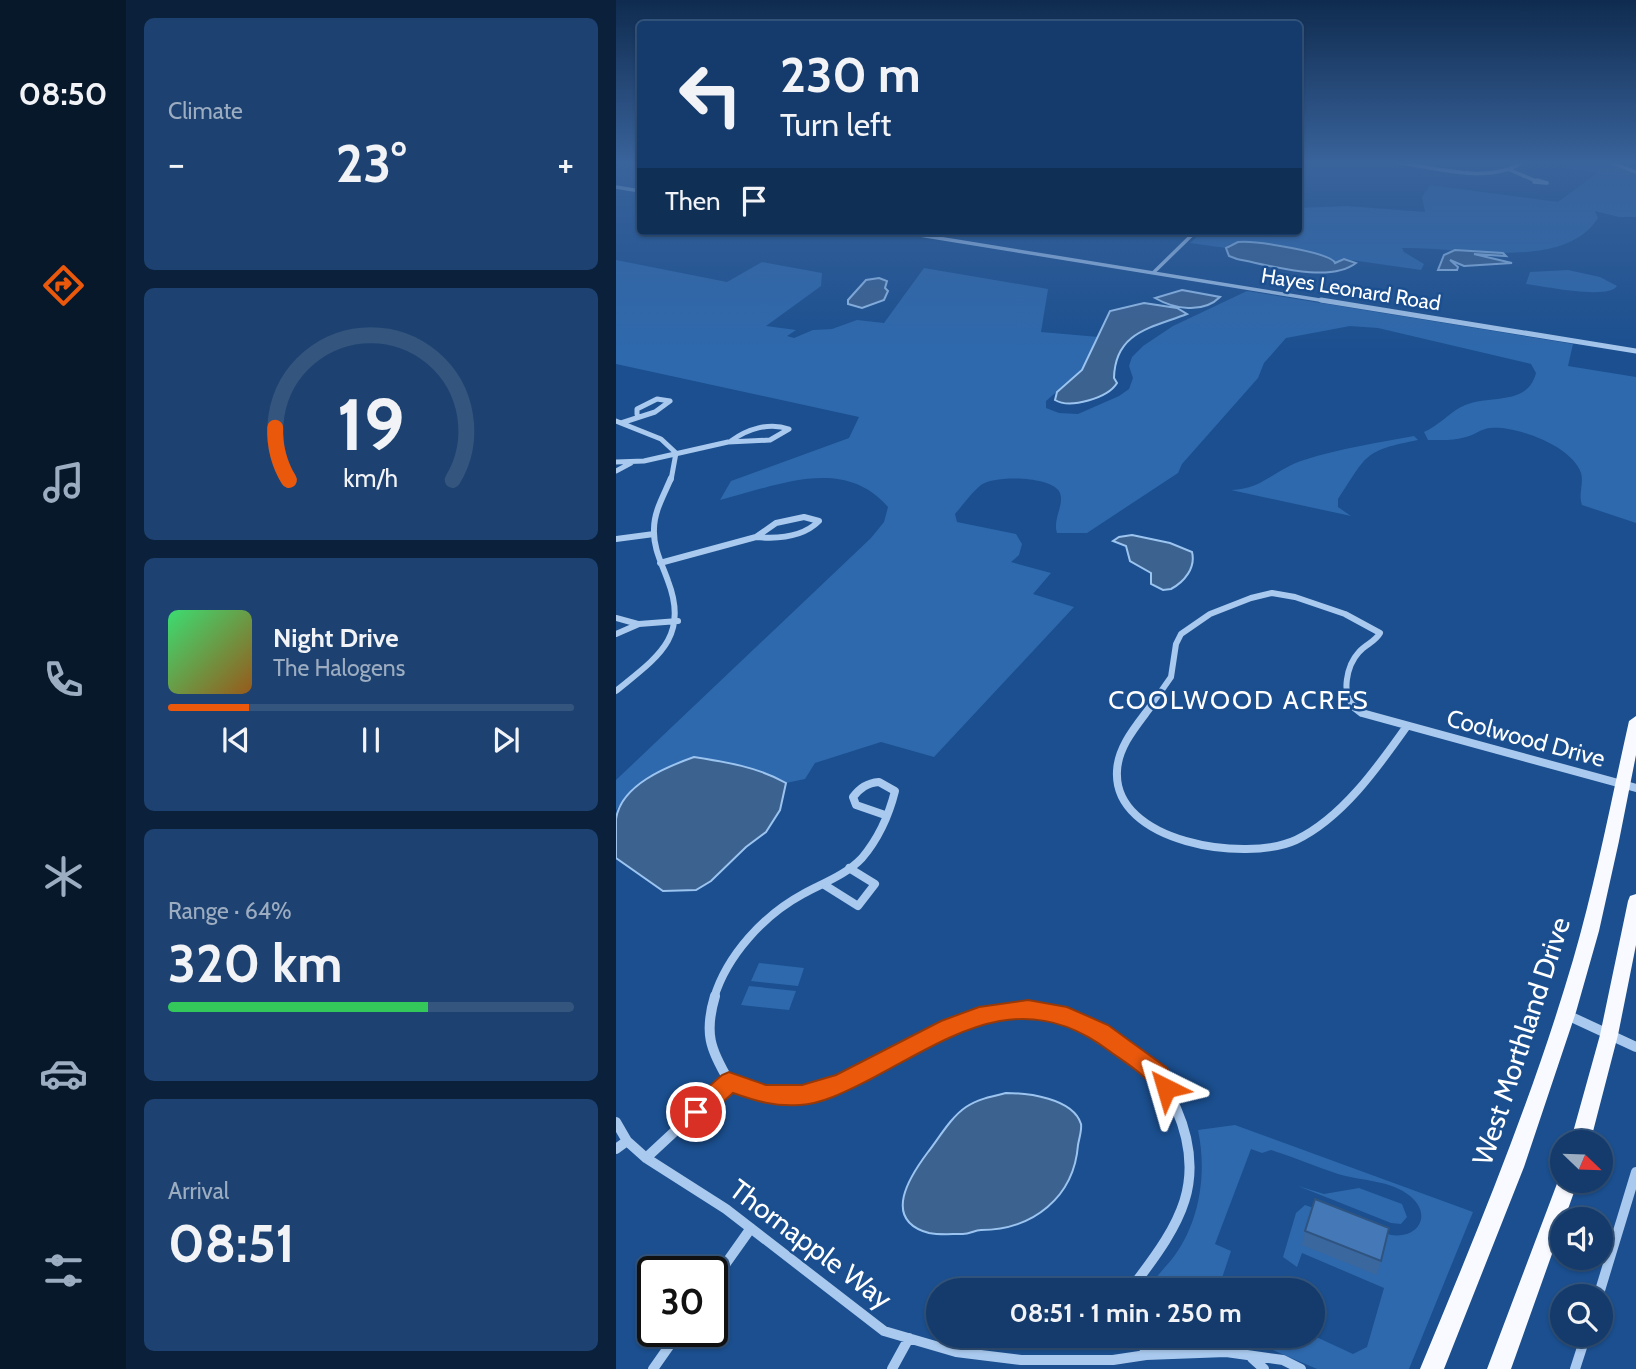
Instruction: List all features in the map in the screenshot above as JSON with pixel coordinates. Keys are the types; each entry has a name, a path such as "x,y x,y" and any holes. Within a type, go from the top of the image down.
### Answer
{"highway":[{"name":"West Morthland Drive","path":"1432,1369 1462,1300 1524,1135 1583,958 1629,786 1636,721"},
{"path":"1583,1130 1609,1035 1636,901"},
{"path":"1499,1369 1563,1194"}],"street":[{"name":"Hayes Leonard Road","path":"920,235 1636,351"},
{"path":"1153,273 1192,235"},
{"path":"618,422 637,414 655,412 670,401 650,401 637,409 637,414"},
{"path":"616,691 658,655 678,621 676,597 660,563 654,534 657,513 676,466 676,453 661,439 618,422"},
{"path":"616,462 635,462 731,441 753,442 784,434 789,429 775,426 741,434 731,441"},
{"path":"616,471 635,462"},
{"path":"660,563 756,537 774,539 811,529 819,521 811,517 801,518 764,528 756,537"},
{"path":"617,540 654,534"},
{"name":"Coolwood Drive","path":"1407,726 1331,818 1298,839 1260,851 1215,848 1163,832 1128,808 1116,779 1121,753 1172,674 1174,646 1181,634 1220,610 1270,593 1287,595 1375,628 1380,633 1379,638 1354,656 1347,695 1349,702 1362,713 1629,786"},
{"path":"616,618 639,624 678,621"},
{"path":"616,634 639,624"},
{"path":"885,815 856,805 853,797 858,788 867,783 891,785 895,791 879,838 849,868 774,913 726,968 710,1011 710,1049 729,1082 766,1095 802,1095 842,1083 948,1028 986,1013 1028,1009 1041,1011 1067,1016 1100,1032 1159,1075 1181,1119 1190,1149 1189,1188 1175,1230 1139,1278"},
{"path":"823,884 858,906 875,888 875,884 849,868"},
{"path":"1565,1014 1636,1047"},
{"path":"646,1158 729,1082"},
{"name":"Thornapple Way","path":"616,1122 627,1141 646,1158 751,1227 884,1331 956,1352 1021,1360 1114,1365 1146,1355 1226,1352 1252,1358 1270,1357 1301,1369"},
{"path":"616,1149 627,1141"},
{"path":"1602,1284 1636,1172"},
{"path":"728,1260 751,1227"},
{"path":"892,1369 909,1338"},
{"path":"653,1369 668,1347"},
{"path":"1575,1369 1582,1347"},
{"path":"1144,1348 1146,1355"},
{"path":"1252,1358 1264,1369"}],"shaded area":[{"path":"1302,226 1591,226 1582,235 1560,246 1535,251 1508,253 1402,248 1424,264 1421,270 1344,259 1336,263 1315,253 1286,247 1230,244 1226,248 1190,243 1199,235 1302,235"},
{"path":"1238,242 1292,248 1321,255 1335,263 1344,259 1356,263 1331,272 1298,271 1229,256 1226,248"},
{"path":"1455,250 1503,253 1506,256 1474,254 1512,263 1464,266 1450,260 1458,267 1457,270 1438,270 1444,255"},
{"path":"616,260 727,282 762,262 822,273 821,286 766,326 796,330 787,336 794,338 813,330 832,329 857,320 884,323 924,268 1048,289 1041,332 1099,337 1082,370 1046,401 1046,408 1059,413 1078,414 1119,396 1129,389 1133,378 1129,366 1132,357 1143,346 1173,326 1247,291 1573,344 1568,366 1636,377 1636,523 1582,505 1582,477 1576,463 1555,446 1529,434 1491,428 1461,438 1428,440 1424,432 1461,407 1505,398 1524,391 1536,373 1531,364 1378,328 1350,326 1286,338 1264,363 1258,378 1182,464 1178,473 1087,533 1057,533 1056,522 1061,496 1053,486 1044,482 997,480 981,485 967,499 955,514 957,522 1016,534 1022,544 1019,555 1011,562 1051,573 1033,594 1074,607 934,757 881,742 815,763 805,779 786,783 745,766 694,758 674,764 634,788 616,810 616,780 871,538 884,522 888,507 870,491 851,482 830,478 786,482 720,500 731,481 849,438 859,417 616,364"},
{"path":"1568,270 1600,277 1617,286 1611,290 1589,292 1526,284 1530,272"},
{"path":"879,278 887,281 885,288 888,291 884,300 862,308 848,304 848,300 866,280"},
{"path":"1182,290 1220,297 1197,308 1179,307 1155,298"},
{"path":"1144,303 1177,308 1187,314 1148,328 1128,341 1116,363 1114,378 1117,383 1106,393 1079,403 1055,400 1057,392 1082,370 1110,311"},
{"path":"1414,436 1418,440 1376,452 1362,463 1338,499 1338,507 1351,516 1231,490 1260,483 1293,464 1318,456"},
{"path":"1132,535 1170,543 1192,552 1191,569 1180,583 1171,589 1163,590 1151,584 1151,573 1130,561 1126,546 1113,541"},
{"path":"694,757 753,769 786,783 780,810 766,832 746,847 711,881 696,890 663,891 616,858 616,819 626,796 635,787 658,772"},
{"path":"759,963 804,968 798,986 751,981"},
{"path":"749,986 796,991 789,1010 741,1005"},
{"path":"1006,1093 1037,1096 1059,1103 1069,1108 1081,1124 1075,1164 1059,1195 1033,1217 1000,1228 964,1234 941,1234 914,1227 906,1218 904,1197 921,1162 961,1111 981,1100"},
{"path":"1235,1125 1473,1212 1409,1369 1317,1369 1268,1348 1325,1348 1325,1341 1353,1354 1367,1347 1384,1288 1302,1253 1297,1267 1283,1257 1296,1213 1305,1205 1391,1235 1409,1233 1419,1224 1421,1211 1410,1196 1394,1187 1338,1174 1271,1150 1262,1153 1251,1149 1215,1244 1231,1251 1222,1278 1156,1278 1184,1241 1196,1211 1202,1163 1198,1130"},
{"path":"1298,1186 1324,1194 1359,1188 1402,1204 1407,1217 1401,1224 1391,1223"}],"building":[{"path":"1315,1199 1389,1228 1381,1261 1305,1231"}],"district":[{"name":"COOLWOOD ACRES","path":"1239,700"}],"route":[{"path":"696,1112 729,1082 766,1095 802,1095 842,1083 948,1028 986,1013 1028,1009 1067,1016 1100,1032 1132,1052 1159,1075 1166,1088"}]}
